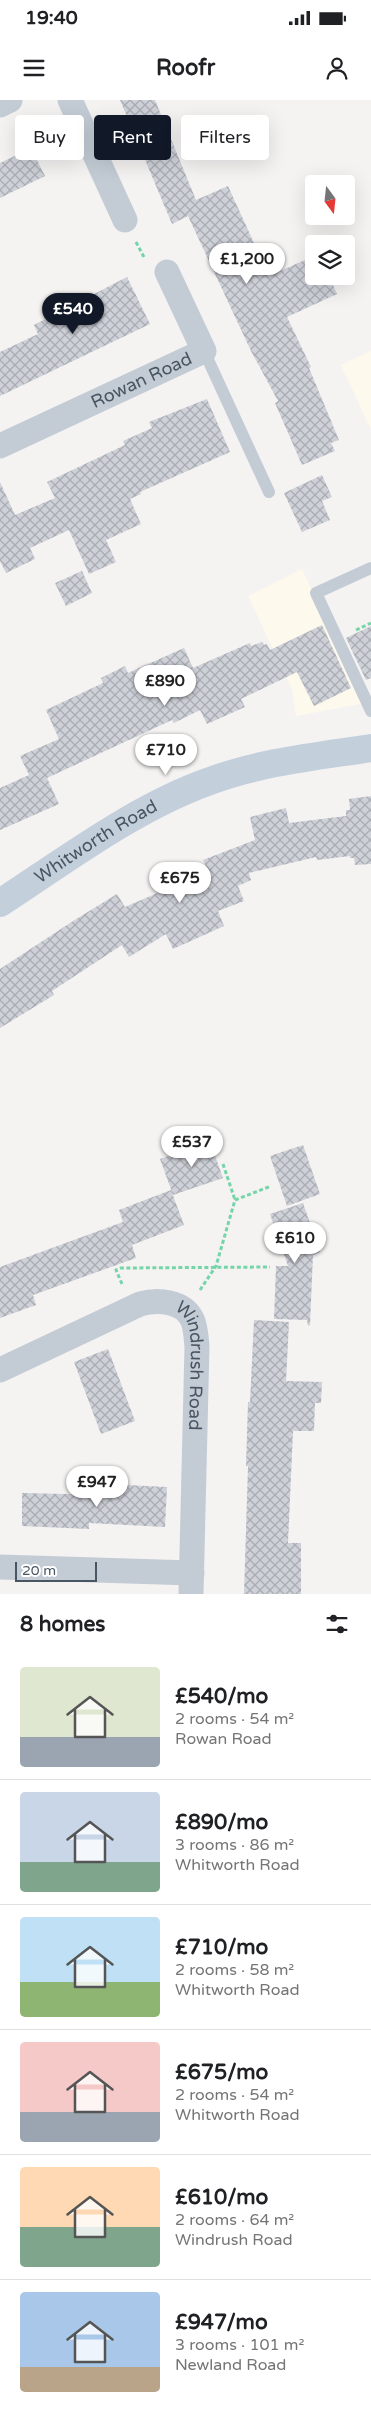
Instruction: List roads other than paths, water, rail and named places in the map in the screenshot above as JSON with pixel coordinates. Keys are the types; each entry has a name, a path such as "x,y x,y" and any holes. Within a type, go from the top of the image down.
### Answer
{"main road":[{"name":"Whitworth Road","path":"0,903 88,845 181,793 212,780 284,762 371,748"}],"street":[{"path":"0,105 10,100"},
{"path":"70,100 125,220"},
{"name":"Rowan Road","path":"0,446 204,351 167,272"},
{"name":"Windrush Road","path":"0,1370 140,1304 151,1301 163,1301 186,1311 193,1321 197,1346 191,1583"},
{"path":"0,1567 191,1583"}],"lane":[{"path":"204,351 269,492"},
{"path":"371,568 316,593 371,711"}]}
